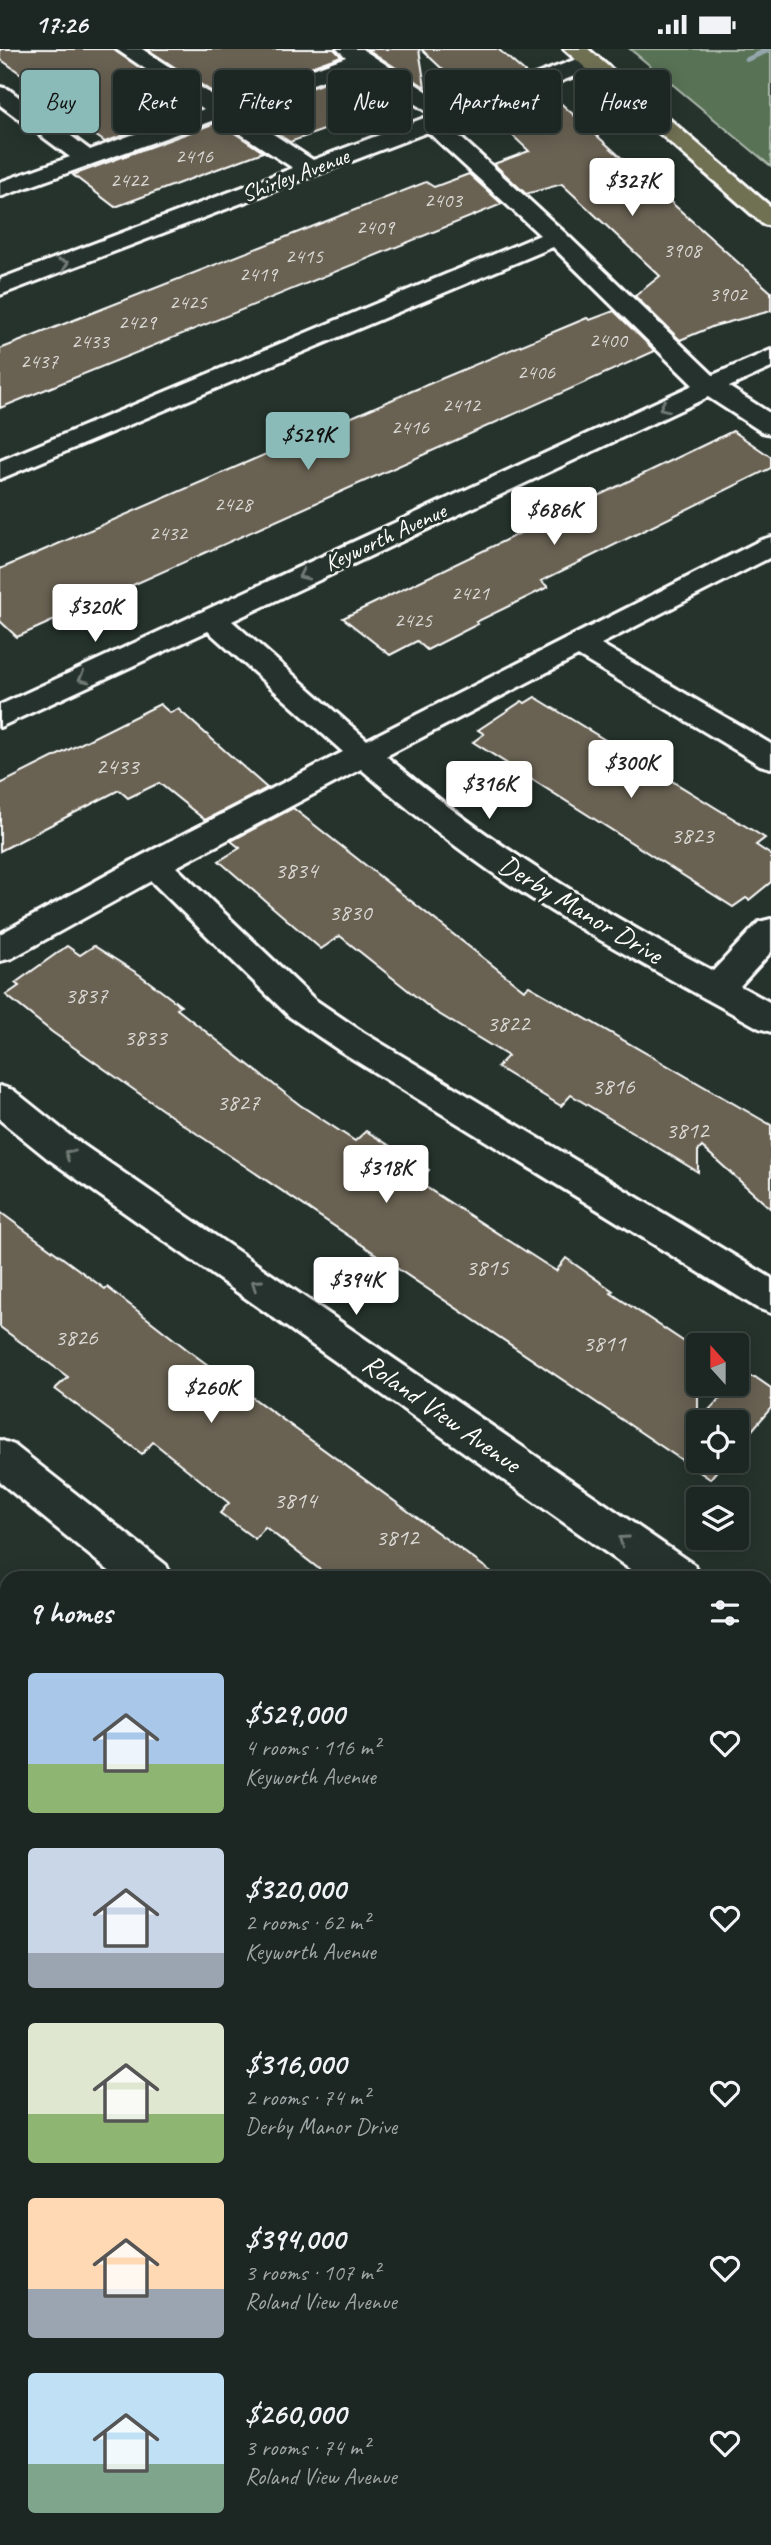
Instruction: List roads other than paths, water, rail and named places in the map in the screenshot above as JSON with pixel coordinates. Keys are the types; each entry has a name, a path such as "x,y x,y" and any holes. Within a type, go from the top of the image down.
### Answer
{"main road":[{"path":"582,56 771,219"}],"street":[{"path":"127,49 214,105"},
{"path":"314,71 355,54 425,108"},
{"name":"Shirley Avenue","path":"550,70 582,56"},
{"path":"0,94 86,158"},
{"path":"0,190 214,111"},
{"name":"Shirley Avenue","path":"0,288 425,125"},
{"path":"256,133 311,169"},
{"path":"454,133 709,386 771,426"},
{"path":"0,471 556,237"},
{"name":"Keyworth Avenue","path":"0,717 771,358"},
{"path":"0,949 363,752 771,546"},
{"name":"Derby Manor Drive","path":"211,618 363,752 488,853 557,897 771,1019"},
{"path":"579,644 771,758"},
{"path":"153,864 302,1008 352,1042 771,1297"},
{"path":"717,988 771,931"},
{"name":"Roland View Avenue","path":"0,1100 60,1148 668,1571"},
{"path":"0,1458 141,1571"}],"waterway":[{"path":"747,59 771,49"}]}
